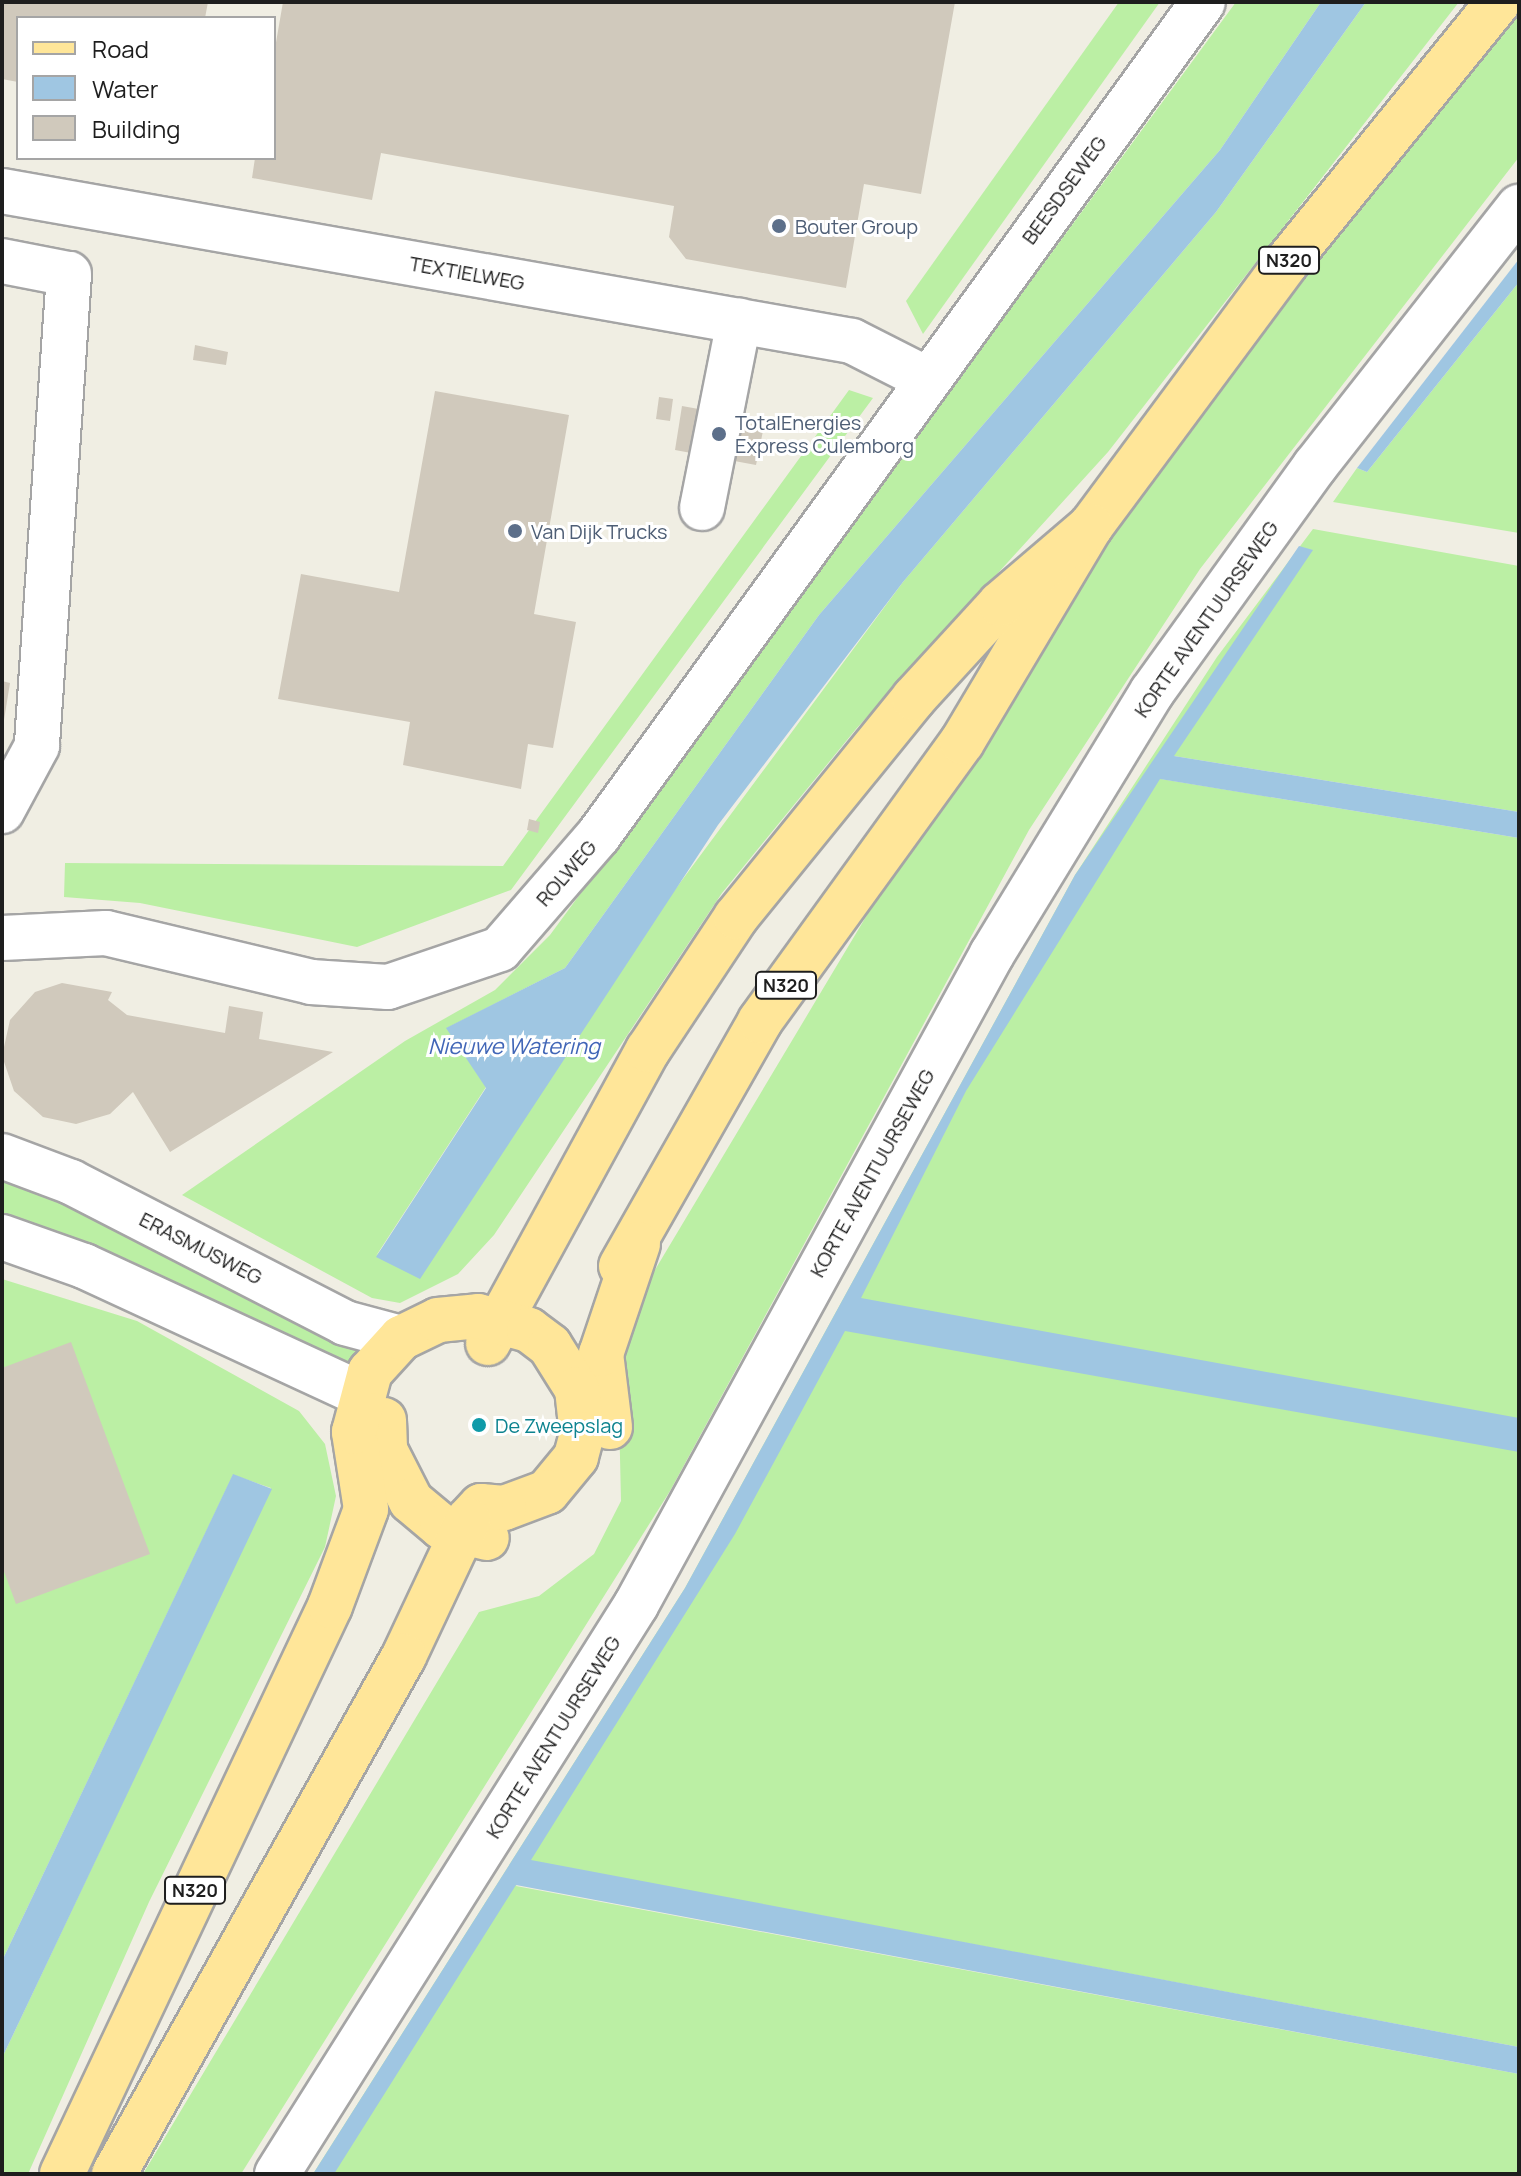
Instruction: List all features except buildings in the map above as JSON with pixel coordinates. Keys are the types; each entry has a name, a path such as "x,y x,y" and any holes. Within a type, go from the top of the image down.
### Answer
{"main road":[{"name":"N320","path":"566,1367 576,1335 638,1244 760,1021 962,742 1091,526 1287,262 1498,2"},
{"name":"N320","path":"62,2174 330,1606 366,1509 383,1484 385,1450 366,1413 423,1357 465,1342 488,1344 492,1318 736,917 924,686 1000,604 1091,526"},
{"name":"N320","path":"383,1484 426,1515 479,1536 554,1522 578,1504 607,1452 606,1392 601,1354 638,1244"},
{"name":"N320","path":"114,2174 404,1656 476,1554 481,1506 504,1508 547,1492 576,1457 583,1411 566,1367 529,1330 492,1318"},
{"path":"366,1413 401,1338 438,1320 492,1318"}],"street":[{"name":"BEESDSEWEG","path":"925,378 1203,2"},
{"name":"TEXTIELWEG","path":"2,191 852,341 925,378"},
{"name":"KORTE AVENTUURSEWEG","path":"277,2174 636,1605 992,954 1152,692 1315,466 1519,207"},
{"path":"2,261 69,274 37,746 2,811"},
{"path":"702,508 739,321"},
{"name":"ROLWEG","path":"2,938 106,933 311,982 388,987 500,949 598,836 925,378"},
{"name":"ERASMUSWEG","path":"2,1156 71,1182 345,1323 401,1338"},
{"path":"2,1237 84,1266 240,1342 366,1413"}],"green space":[{"path":"1119,2 1160,2 923,334 906,301"},
{"path":"1236,2 1321,2 1220,150 819,615 565,968 447,1028 486,1087 376,1256 634,945 903,582 1216,212 1366,2 1459,2 1108,452 856,729 722,893 494,1235 458,1274 400,1303 372,1298 182,1195 405,1041 495,990 550,935"},
{"path":"1519,9 1519,157 1200,569 1029,830 670,1491 241,2174 143,2174 479,1612 539,1596 594,1554 621,1501 618,1371 634,1305 919,828 1094,562 1264,330"},
{"path":"1519,282 1519,533 1333,502 1357,468 1367,472"},
{"path":"849,390 873,398 511,890 357,947 140,903 64,897 65,863 503,866"},
{"path":"1313,529 1519,566 1519,812 1174,756 1161,779 1519,838 1519,2047 531,1861 516,1886 1519,2074 1519,2174 313,2174 685,1588 1075,875 1217,657"},
{"path":"2,1178 64,1196 370,1347 350,1370 127,1259 2,1216"},
{"path":"2,1279 137,1321 299,1411 325,1444 336,1496 325,1547 149,1902 28,2174 2,2174 2,2058 271,1488 233,1475 2,1961"}],"water":[{"name":"Nieuwe Watering","path":"1321,2 1366,2 1216,212 903,582 718,825 420,1279 376,1257 486,1088 446,1028 565,968 819,615 1220,150"},
{"path":"1519,259 1519,282 1367,472 1357,468"},
{"path":"1299,546 1313,550 1174,756 1519,812 1519,838 1160,779 966,1091 861,1298 1519,1418 1519,1452 845,1331 735,1534 531,1860 1519,2047 1519,2074 516,1885 334,2174 313,2174 685,1588 1075,875"},
{"path":"233,1474 272,1489 2,2058 2,1961"}],"place":[{"name":"Bouter Group","path":"779,226"},
{"name":"TotalEnergies Express Culemborg","path":"719,434"},
{"name":"Van Dijk Trucks","path":"515,531"},
{"name":"De Zweepslag","path":"479,1425"}]}
